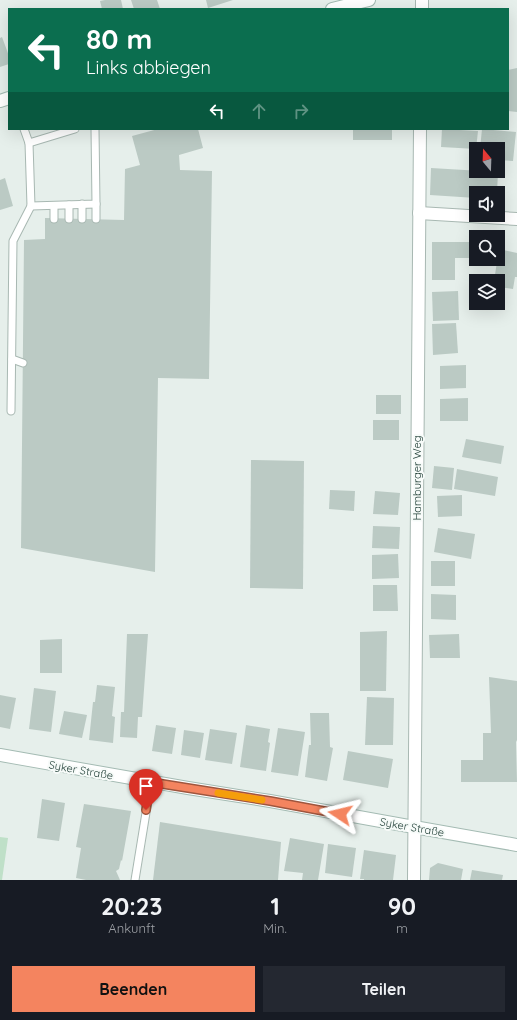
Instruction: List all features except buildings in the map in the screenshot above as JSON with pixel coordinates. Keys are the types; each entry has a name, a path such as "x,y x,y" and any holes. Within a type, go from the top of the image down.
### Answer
{"street":[{"path":"336,8 369,0"},
{"name":"Hamburger Weg","path":"414,880 420,130"},
{"path":"419,213 517,220"},
{"name":"Syker Straße","path":"0,755 517,845"}],"lane":[{"path":"11,411 13,242 31,206 29,143 24,130"},
{"path":"29,143 72,130"},
{"path":"95,130 96,219"},
{"path":"82,204 82,219"},
{"path":"31,206 96,204"},
{"path":"69,205 70,219"},
{"path":"54,206 54,218"},
{"path":"12,359 23,363"},
{"path":"135,880 150,782"}],"green space":[{"path":"0,837 8,838 2,880 0,880"}],"slow traffic":[{"path":"218,793 262,800"}],"route":[{"path":"146,810 150,782 340,814"}]}
